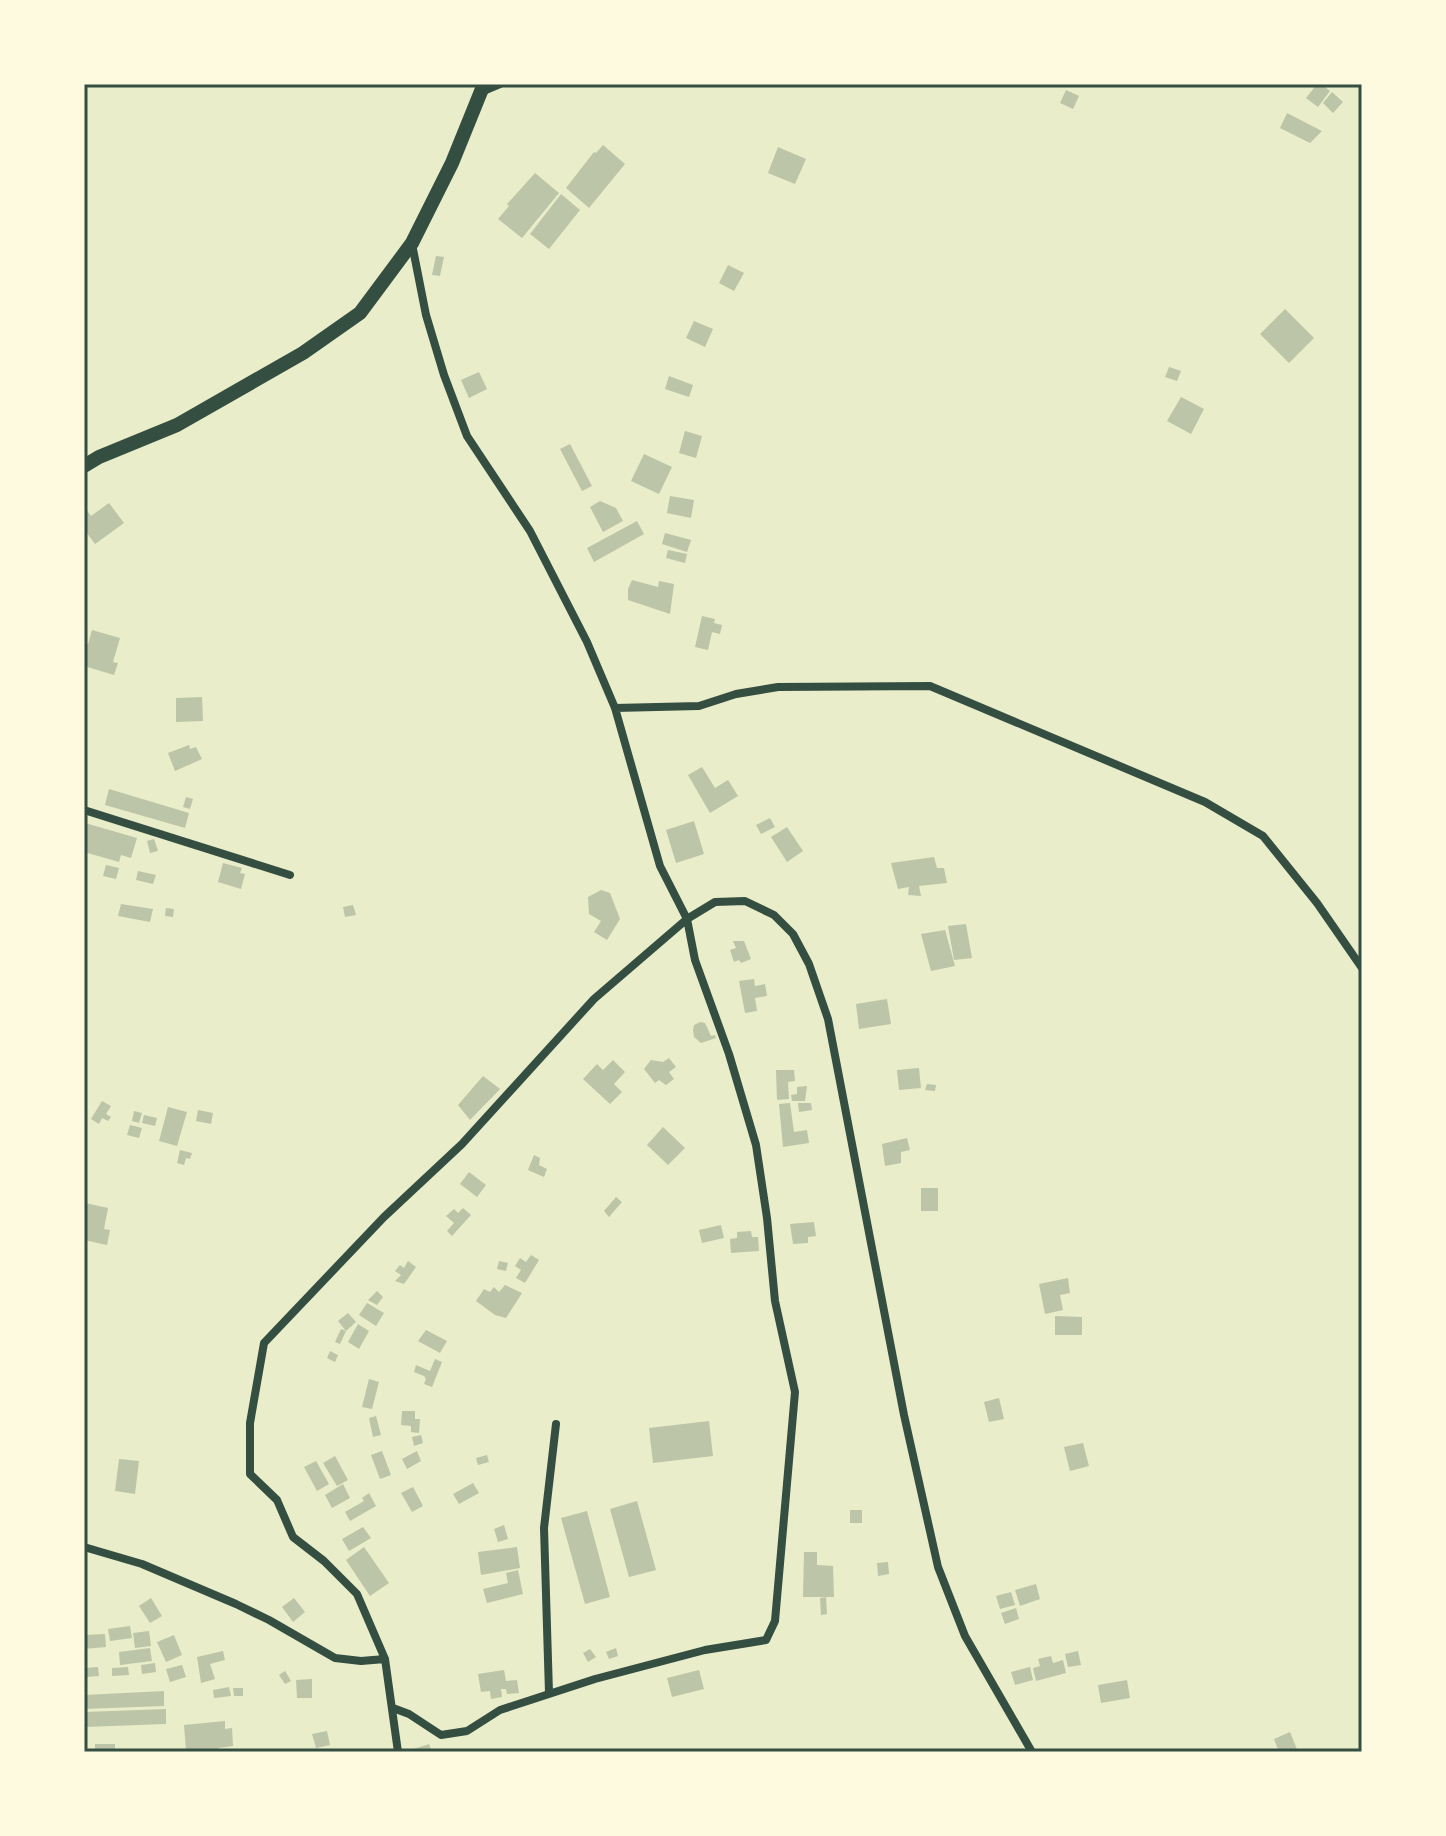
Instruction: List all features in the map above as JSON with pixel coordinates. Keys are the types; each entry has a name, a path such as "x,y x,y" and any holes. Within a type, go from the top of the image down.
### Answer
{"street":[{"path":"84,466 177,425 303,353 360,313 412,243 452,163 482,88 500,84"},
{"path":"393,1708 409,1714 441,1735 467,1731 500,1710 549,1693 690,1654 766,1640 775,1621 795,1392 775,1301 756,1145 729,1054 695,960 687,919 660,866 615,708 587,642 530,531 467,436 426,315 412,243"},
{"path":"615,708 699,706 736,694 778,687 930,686 1205,802 1263,836 1317,903 1362,968"},
{"path":"84,810 290,875"},
{"path":"398,1752 385,1659 357,1594 324,1561 293,1537 277,1500 250,1474 250,1423 264,1343 384,1217 462,1144 594,999 687,919 715,902 745,901 774,915 793,934 809,964 828,1019 904,1415 938,1567 965,1636 1032,1752"},
{"path":"549,1693 544,1528 556,1424"},
{"path":"84,1547 142,1564 236,1604 335,1658 361,1661 385,1659"}],"building":[{"path":"1317,84 1330,91 1318,107 1306,98"},
{"path":"1066,90 1079,96 1073,109 1060,103"},
{"path":"1332,92 1343,102 1333,113 1323,103"},
{"path":"1287,113 1322,131 1310,143 1280,128"},
{"path":"603,145 625,164 589,208 566,188"},
{"path":"778,147 806,159 795,184 768,173"},
{"path":"535,173 559,193 522,238 498,219"},
{"path":"561,194 580,210 549,249 530,234"},
{"path":"436,256 444,257 440,276 432,275"},
{"path":"728,265 744,273 734,291 719,283"},
{"path":"1285,309 1314,338 1289,363 1260,334"},
{"path":"694,321 713,329 705,347 686,338"},
{"path":"1169,367 1181,371 1177,381 1165,377"},
{"path":"479,372 487,389 469,398 461,380"},
{"path":"669,376 693,385 689,397 665,389"},
{"path":"1181,397 1204,409 1191,434 1167,421"},
{"path":"685,431 702,436 696,458 679,453"},
{"path":"570,444 592,486 582,491 560,449"},
{"path":"644,454 672,467 659,494 631,481"},
{"path":"670,496 694,500 691,518 667,513"},
{"path":"600,501 616,508 623,521 603,532 590,507"},
{"path":"109,503 124,523 95,544 84,529 84,506 91,516"},
{"path":"637,521 644,534 594,562 587,548"},
{"path":"665,533 691,540 687,552 662,544"},
{"path":"668,550 687,554 685,563 666,558"},
{"path":"632,580 658,587 659,581 674,584 670,614 628,600"},
{"path":"702,616 715,619 714,623 722,625 720,634 712,632 708,650 695,647"},
{"path":"92,630 120,638 113,662 118,663 114,675 84,666 84,645 88,644"},
{"path":"202,697 203,721 176,722 176,698"},
{"path":"189,745 190,749 196,747 202,759 175,771 168,753"},
{"path":"702,767 715,788 728,780 738,796 710,813 688,775"},
{"path":"109,789 189,813 185,828 105,805"},
{"path":"186,797 193,799 190,809 183,807"},
{"path":"770,818 775,827 761,834 756,825"},
{"path":"694,821 704,854 676,863 666,830"},
{"path":"85,823 137,838 131,858 121,855 119,862 84,852"},
{"path":"787,827 803,851 787,862 771,837"},
{"path":"154,839 158,851 150,853 147,841"},
{"path":"934,857 937,868 944,868 947,883 919,886 921,896 908,895 909,887 898,889 891,863"},
{"path":"223,863 242,868 240,873 245,874 241,889 218,882"},
{"path":"106,865 119,868 116,879 103,876"},
{"path":"138,871 156,875 153,884 136,880"},
{"path":"601,890 610,893 620,919 607,940 594,932 601,921 589,914 588,897"},
{"path":"121,904 153,909 150,922 118,916"},
{"path":"353,905 356,915 345,917 343,907"},
{"path":"166,908 174,909 173,917 165,916"},
{"path":"966,924 972,958 954,960 948,926"},
{"path":"945,930 955,966 931,971 921,934"},
{"path":"733,941 744,941 751,959 734,962 730,950 736,948"},
{"path":"754,979 755,986 765,984 767,996 755,998 757,1011 745,1013 739,981"},
{"path":"887,999 891,1024 859,1029 856,1004"},
{"path":"705,1023 711,1036 715,1035 716,1038 701,1043 694,1037 694,1025"},
{"path":"669,1058 676,1067 669,1072 674,1079 666,1085 659,1080 655,1083 644,1069 651,1060 663,1062"},
{"path":"613,1060 625,1072 614,1084 622,1092 610,1104 583,1079 597,1064 603,1070"},
{"path":"919,1068 921,1088 899,1090 897,1070"},
{"path":"776,1070 794,1070 795,1081 788,1082 789,1099 777,1100"},
{"path":"483,1076 500,1089 470,1120 458,1105"},
{"path":"927,1084 936,1085 935,1091 925,1090"},
{"path":"807,1086 805,1101 792,1101 791,1095 797,1094 797,1087"},
{"path":"102,1101 111,1106 106,1114 111,1117 108,1121 102,1118 99,1124 91,1119"},
{"path":"790,1103 794,1132 807,1130 809,1143 783,1147 779,1104"},
{"path":"798,1103 811,1103 812,1110 799,1112"},
{"path":"168,1107 187,1112 177,1146 159,1141"},
{"path":"198,1110 213,1113 211,1124 196,1121"},
{"path":"134,1111 142,1113 139,1123 132,1121"},
{"path":"144,1115 157,1118 155,1126 142,1123"},
{"path":"130,1125 142,1128 139,1138 127,1135"},
{"path":"663,1127 685,1148 668,1165 647,1145"},
{"path":"907,1138 910,1150 901,1152 901,1163 885,1166 882,1144"},
{"path":"180,1150 192,1153 184,1165 177,1163"},
{"path":"534,1155 540,1158 539,1165 547,1169 544,1177 528,1170"},
{"path":"469,1172 486,1185 477,1197 460,1184"},
{"path":"921,1188 938,1188 938,1211 921,1211"},
{"path":"616,1197 622,1202 609,1217 604,1211"},
{"path":"85,1203 108,1208 104,1229 110,1230 107,1245 84,1240"},
{"path":"463,1208 471,1215 452,1236 447,1231 454,1223 446,1216 454,1209 458,1213"},
{"path":"814,1222 816,1236 808,1237 808,1243 793,1244 790,1224"},
{"path":"721,1225 724,1238 702,1243 699,1230"},
{"path":"751,1231 752,1237 758,1237 759,1251 731,1253 730,1239 737,1238 737,1232"},
{"path":"531,1255 539,1260 525,1283 516,1278 521,1270 515,1266 520,1258 526,1262"},
{"path":"408,1261 416,1267 404,1284 395,1281 401,1275 395,1271 400,1265 404,1268"},
{"path":"499,1261 508,1263 506,1271 497,1269"},
{"path":"1068,1278 1070,1293 1060,1295 1063,1310 1045,1314 1039,1284"},
{"path":"505,1285 522,1293 506,1318 495,1315 476,1301 484,1289 490,1292 494,1287 499,1292"},
{"path":"377,1291 383,1297 377,1305 368,1300"},
{"path":"367,1303 384,1313 376,1326 359,1315"},
{"path":"348,1313 356,1322 346,1331 338,1321"},
{"path":"1055,1316 1082,1317 1082,1335 1055,1335"},
{"path":"358,1324 369,1331 359,1349 348,1342"},
{"path":"341,1329 346,1331 340,1344 335,1342"},
{"path":"426,1330 447,1341 440,1353 418,1341"},
{"path":"330,1351 338,1355 335,1362 327,1358"},
{"path":"435,1359 442,1362 432,1387 424,1384 424,1376 414,1372 416,1365 430,1371"},
{"path":"369,1379 379,1382 372,1409 362,1407"},
{"path":"999,1398 1004,1419 989,1422 984,1402"},
{"path":"402,1411 415,1411 415,1419 420,1419 419,1433 411,1432 411,1426 401,1425"},
{"path":"376,1416 381,1435 373,1437 369,1418"},
{"path":"709,1421 713,1456 653,1463 649,1428"},
{"path":"421,1435 423,1443 414,1446 412,1437"},
{"path":"1083,1443 1089,1466 1070,1471 1064,1447"},
{"path":"382,1451 391,1475 380,1479 371,1455"},
{"path":"417,1451 421,1461 407,1469 402,1459"},
{"path":"487,1455 489,1462 478,1465 476,1458"},
{"path":"335,1456 348,1480 337,1486 323,1463"},
{"path":"119,1459 139,1461 135,1494 115,1491"},
{"path":"316,1461 329,1484 317,1491 304,1467"},
{"path":"473,1483 479,1493 459,1504 453,1494"},
{"path":"343,1484 350,1498 332,1508 325,1495"},
{"path":"413,1487 423,1506 412,1512 401,1493"},
{"path":"369,1493 376,1506 350,1521 345,1512 364,1501 362,1498"},
{"path":"637,1501 656,1570 629,1577 610,1509"},
{"path":"850,1510 862,1510 862,1523 850,1523"},
{"path":"587,1511 610,1597 585,1604 561,1518"},
{"path":"504,1525 508,1539 498,1542 494,1529"},
{"path":"363,1527 371,1538 349,1551 342,1539"},
{"path":"364,1547 389,1583 370,1596 346,1560"},
{"path":"517,1547 520,1568 481,1575 478,1552"},
{"path":"804,1552 817,1552 817,1565 833,1566 834,1597 803,1597"},
{"path":"888,1562 889,1574 878,1576 877,1563"},
{"path":"518,1570 523,1594 487,1603 483,1589 508,1583 506,1573"},
{"path":"1036,1584 1040,1599 1020,1606 1015,1590"},
{"path":"1011,1592 1015,1605 1000,1609 996,1596"},
{"path":"826,1597 827,1614 821,1615 820,1598"},
{"path":"151,1598 162,1616 150,1623 139,1606"},
{"path":"294,1598 305,1612 293,1622 282,1607"},
{"path":"1016,1608 1019,1619 1005,1624 1001,1613"},
{"path":"130,1626 132,1638 110,1641 108,1629"},
{"path":"149,1631 151,1646 135,1648 133,1633"},
{"path":"105,1634 106,1647 84,1649 84,1635"},
{"path":"174,1635 182,1655 166,1662 157,1642"},
{"path":"150,1648 152,1661 120,1665 119,1652"},
{"path":"616,1648 618,1656 609,1659 606,1652"},
{"path":"590,1649 596,1657 588,1662 583,1653"},
{"path":"223,1651 225,1660 210,1664 215,1679 201,1683 197,1657"},
{"path":"1078,1651 1081,1665 1068,1667 1065,1654"},
{"path":"1051,1656 1053,1663 1063,1660 1066,1673 1036,1681 1033,1668 1040,1666 1038,1659"},
{"path":"155,1663 156,1672 142,1674 141,1665"},
{"path":"182,1665 186,1677 170,1682 166,1669"},
{"path":"98,1667 99,1676 87,1677 86,1668"},
{"path":"128,1667 129,1675 112,1676 112,1668"},
{"path":"1030,1667 1033,1680 1015,1685 1011,1672"},
{"path":"504,1670 506,1681 517,1680 519,1693 507,1694 506,1689 501,1689 502,1697 491,1699 490,1691 481,1692 478,1674"},
{"path":"699,1670 704,1689 672,1697 667,1678"},
{"path":"285,1671 291,1681 285,1684 279,1675"},
{"path":"312,1679 312,1698 297,1698 296,1680"},
{"path":"1127,1680 1130,1698 1101,1703 1098,1685"},
{"path":"229,1687 231,1696 214,1698 213,1690"},
{"path":"233,1688 243,1688 243,1696 234,1696"},
{"path":"164,1691 164,1706 84,1709 84,1695"},
{"path":"166,1709 166,1724 84,1727 84,1712"},
{"path":"225,1721 225,1729 232,1728 233,1746 218,1748 218,1752 186,1751 184,1725"},
{"path":"327,1731 330,1745 316,1748 312,1734"},
{"path":"1290,1732 1298,1752 1279,1752 1274,1739"},
{"path":"95,1744 115,1744 115,1752 95,1752"},
{"path":"429,1744 432,1752 411,1750"}]}
